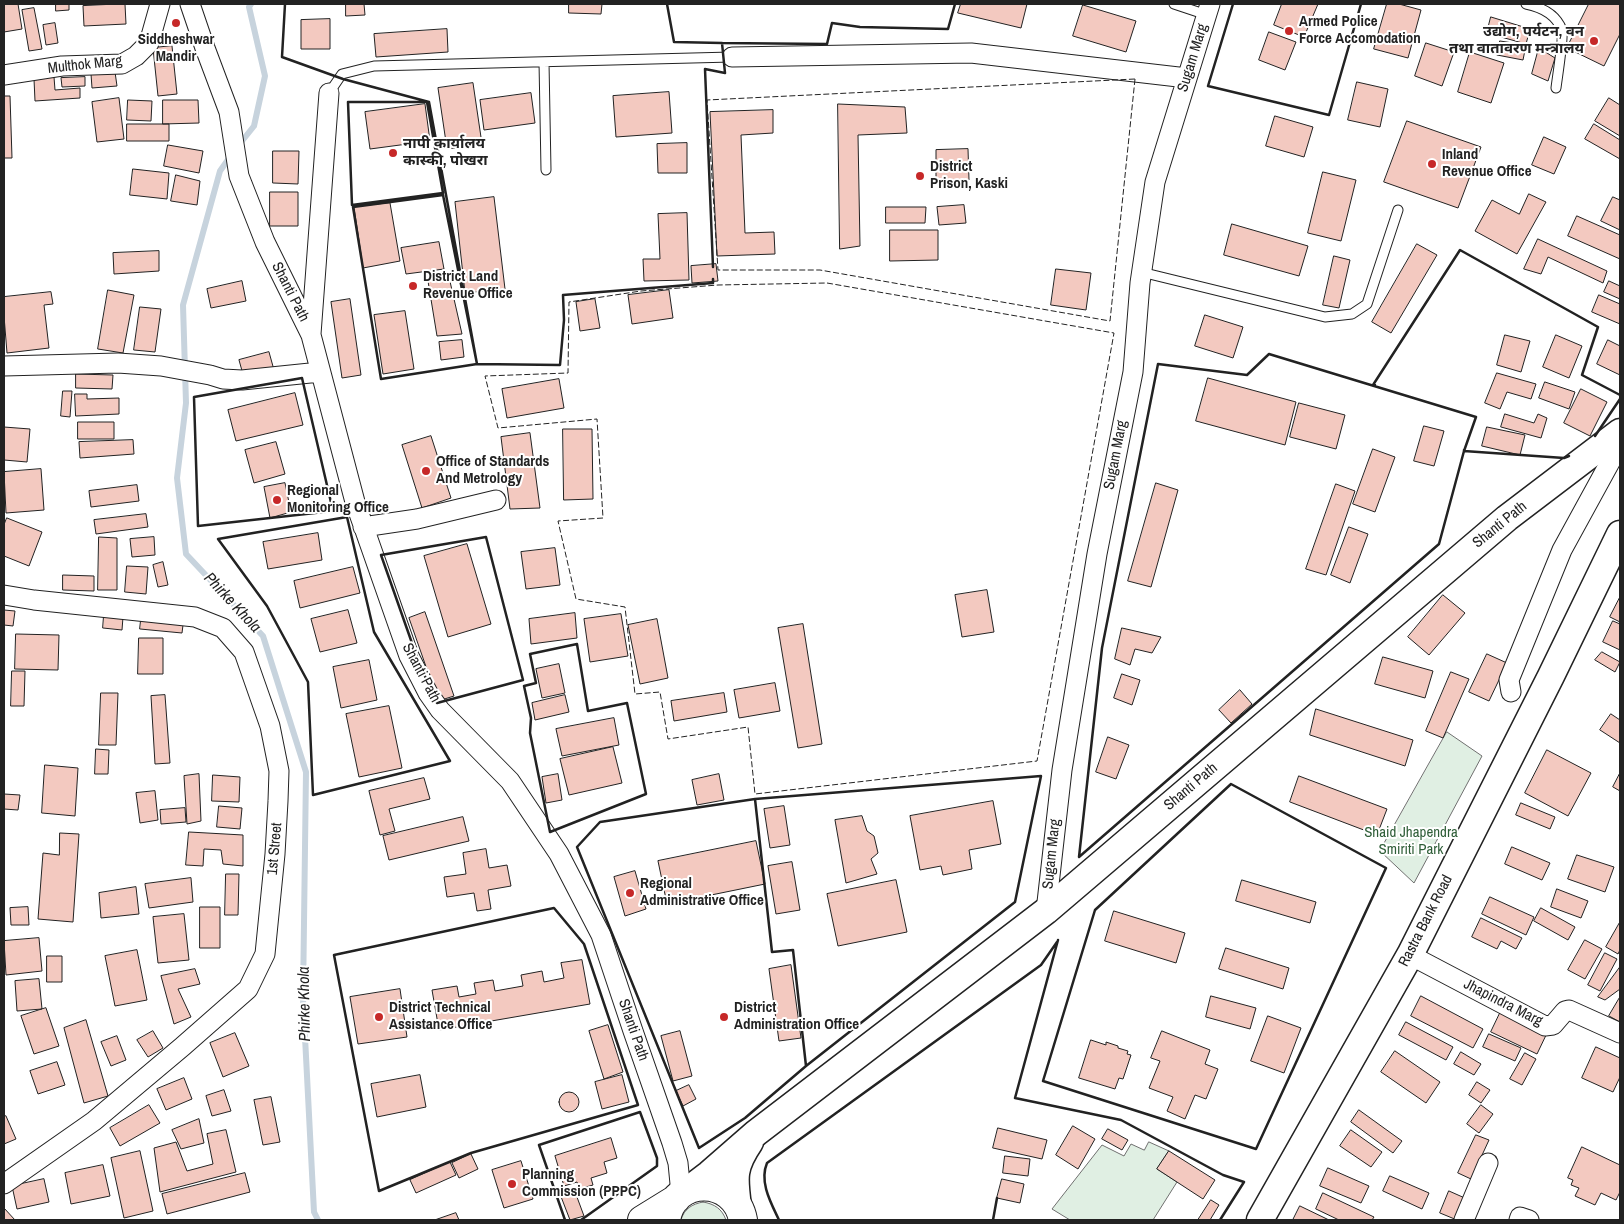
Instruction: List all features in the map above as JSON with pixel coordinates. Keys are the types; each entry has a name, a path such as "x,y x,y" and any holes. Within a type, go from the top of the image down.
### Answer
{"main road":[{"name":"Shanti Path","path":"678,1201 756,1133 1046,911 1508,518 1620,432"},
{"name":"Rastra Bank Road","path":"1260,1220 1410,955 1551,676 1620,534"},
{"name":"Shanti Path","path":"742,1216 735,1181 736,1168 745,1149 756,1133"},
{"path":"642,1220 678,1201 697,1187 716,1188 732,1198 742,1216"}],"street":[{"name":"Multhok Marg","path":"4,75 62,66 122,64 136,56 150,43 160,4"},
{"name":"Shanti Path","path":"190,4 229,112 239,176 265,242 311,335 363,527 409,656 428,694 440,710 510,781 559,854 601,935 678,1163 678,1201"},
{"name":"Sugam Marg","path":"1046,911 1066,741 1096,554 1133,372 1141,272 1156,182 1209,9"},
{"path":"732,57 971,53 1187,78"},
{"path":"311,335 329,93"},
{"path":"4,366 118,363 161,366 223,379 242,380 320,372"},
{"path":"1511,692 1509,680 1562,550 1620,444"},
{"path":"363,527 417,519 496,500"},
{"name":"1st Street","path":"4,595 34,600 195,617 223,628 244,652 270,726 279,771 275,845 265,954 248,989 94,1121 4,1184"},
{"name":"Jhapindra Marg","path":"1410,955 1545,1026 1553,1025 1565,1011 1569,1010 1620,1033"},
{"path":"1464,1220 1488,1163"},
{"path":"1519,1220 1520,1217 1529,1220"}],"lane":[{"path":"1174,4 1209,9"},
{"path":"1526,4 1540,7 1552,15 1562,31 1556,88"},
{"path":"329,93 342,74 374,66 732,57"},
{"path":"544,62 546,170"},
{"path":"1141,272 1325,317 1352,314 1367,304 1398,210"}],"green space":[{"name":"Shaid Jhapendra Smiriti Park","path":"1447,732 1482,756 1414,883 1380,851"},
{"path":"1149,1142 1169,1151 1157,1169 1177,1182 1153,1220 1070,1220 1052,1209 1102,1145 1124,1156 1131,1144 1144,1150"},
{"path":"703,1202 718,1208 726,1220 681,1220 689,1208"}],"building":[{"path":"4,4 18,4 22,29 4,32"},
{"path":"56,4 69,4 69,10 56,11"},
{"path":"125,4 126,24 84,26 83,6"},
{"path":"346,4 364,4 365,15 346,16"},
{"path":"569,4 602,4 601,14 569,13"},
{"path":"961,4 1027,4 1021,28 958,13"},
{"path":"1282,4 1318,4 1304,37 1274,25"},
{"path":"1387,4 1399,4 1421,10 1408,58 1374,49"},
{"name":"उद्योग, पर्यटन, वन तथा वातावरण मन्त्रालय","path":"1589,4 1620,4 1620,34 1604,66 1567,48"},
{"path":"1083,5 1136,21 1126,52 1073,36"},
{"path":"34,8 42,49 29,51 22,10"},
{"path":"1491,17 1530,29 1526,44 1487,33"},
{"path":"330,19 330,49 301,49 301,20"},
{"path":"55,23 58,43 46,45 43,25"},
{"path":"447,29 448,52 376,57 374,34"},
{"path":"1269,32 1296,42 1285,70 1259,60"},
{"path":"1500,41 1526,45 1523,60 1497,55"},
{"path":"1426,43 1454,52 1442,86 1415,76"},
{"path":"172,46 177,94 158,96 153,48"},
{"path":"1539,48 1555,58 1548,81 1532,74"},
{"path":"1470,52 1504,63 1491,103 1458,92"},
{"path":"115,72 117,86 92,88 91,74"},
{"path":"54,77 55,90 80,88 80,98 35,101 34,79"},
{"path":"85,77 85,86 62,87 61,78"},
{"path":"1357,82 1388,89 1380,127 1348,120"},
{"path":"473,83 482,144 447,149 438,88"},
{"path":"669,92 672,133 616,137 613,96"},
{"path":"531,93 535,123 484,130 480,100"},
{"path":"4,96 10,96 12,158 4,158"},
{"path":"119,98 124,139 97,142 92,102"},
{"path":"1609,98 1620,105 1620,136 1595,121"},
{"path":"128,100 152,101 151,121 127,120"},
{"path":"163,100 198,100 199,123 163,124"},
{"path":"425,104 430,141 370,149 365,112"},
{"path":"838,104 905,107 907,133 858,135 860,246 840,249"},
{"path":"773,110 773,133 741,135 745,233 774,232 775,254 717,256 710,112"},
{"path":"1275,116 1313,127 1304,157 1266,146"},
{"name":"Inland Revenue Office","path":"1407,121 1481,147 1458,208 1384,182"},
{"path":"127,124 169,124 169,141 127,141"},
{"path":"1594,124 1620,140 1620,159 1585,139"},
{"path":"1544,137 1566,147 1554,174 1532,165"},
{"path":"687,143 687,173 658,173 657,144"},
{"path":"168,145 203,151 199,173 164,166"},
{"path":"968,149 969,180 936,182 936,150"},
{"path":"273,151 299,151 298,184 273,183"},
{"path":"133,169 169,173 167,199 130,195"},
{"path":"1323,172 1356,180 1341,241 1308,233"},
{"path":"176,175 200,181 197,205 171,201"},
{"path":"270,192 298,192 298,226 270,226"},
{"path":"1529,194 1546,202 1517,254 1475,231 1492,200 1519,214"},
{"path":"494,197 505,289 465,293 455,202"},
{"path":"1613,197 1620,200 1620,230 1601,221"},
{"path":"390,203 400,261 363,268 354,207"},
{"path":"964,205 966,223 939,225 937,207"},
{"path":"886,207 926,207 925,223 886,223"},
{"path":"687,213 689,280 644,281 643,259 660,259 658,214"},
{"path":"1577,216 1620,235 1620,259 1568,236"},
{"path":"1232,224 1308,246 1299,276 1224,255"},
{"path":"890,230 938,230 938,260 890,261"},
{"path":"1538,239 1607,271 1603,283 1548,257 1541,274 1524,269"},
{"path":"439,242 444,269 406,274 401,248"},
{"path":"1417,244 1437,255 1391,333 1372,322"},
{"path":"159,251 159,271 114,274 113,253"},
{"path":"1334,256 1350,260 1339,308 1323,305"},
{"path":"716,264 718,281 692,283 691,266"},
{"path":"1056,269 1091,273 1086,310 1051,305"},
{"path":"449,277 462,334 437,336 428,281"},
{"path":"242,281 246,301 211,308 207,289"},
{"path":"1609,281 1620,286 1620,299 1604,292"},
{"path":"108,290 134,295 123,353 98,349"},
{"path":"669,290 673,318 632,324 628,295"},
{"path":"51,292 53,304 44,305 49,348 7,353 4,297"},
{"path":"1599,295 1620,304 1620,324 1592,312"},
{"path":"350,299 361,375 342,378 331,302"},
{"path":"595,299 600,328 580,331 576,302"},
{"path":"140,307 161,309 155,352 134,350"},
{"path":"405,311 414,369 383,374 374,315"},
{"path":"1205,315 1243,327 1233,358 1195,346"},
{"path":"1505,335 1530,341 1521,372 1497,365"},
{"path":"1556,335 1582,346 1569,378 1543,367"},
{"path":"462,340 464,357 441,360 439,342"},
{"path":"1608,340 1620,346 1620,375 1597,364"},
{"path":"269,352 274,370 244,378 239,360"},
{"path":"1497,373 1536,384 1531,399 1507,392 1500,409 1485,403"},
{"path":"76,374 113,375 112,389 76,388"},
{"path":"1208,378 1296,402 1285,445 1196,421"},
{"path":"559,379 564,408 507,418 502,389"},
{"path":"1545,382 1575,392 1569,409 1539,398"},
{"path":"1581,389 1607,402 1590,436 1564,423"},
{"path":"63,391 72,391 70,417 61,416"},
{"path":"295,393 303,425 236,441 228,410"},
{"path":"75,394 87,394 87,399 119,398 119,414 76,416"},
{"path":"1299,403 1345,415 1336,449 1290,437"},
{"path":"1505,414 1534,423 1538,414 1547,418 1541,438 1501,427"},
{"path":"78,422 114,422 114,439 78,439"},
{"path":"1424,426 1444,431 1434,466 1414,461"},
{"path":"4,427 30,429 27,462 4,460"},
{"path":"1487,427 1525,435 1520,455 1482,446"},
{"path":"563,429 592,429 593,499 564,500"},
{"path":"530,433 540,508 510,509 501,437"},
{"name":"Office of Standards And Metrology","path":"431,436 451,498 422,508 402,445"},
{"path":"133,440 134,454 80,458 79,442"},
{"path":"276,442 285,474 254,483 245,450"},
{"path":"1373,449 1395,457 1375,512 1353,504"},
{"path":"41,469 44,510 6,513 4,472"},
{"name":"Regional Monitoring Office","path":"285,483 291,512 270,518 264,487"},
{"path":"1156,483 1178,490 1151,587 1128,581"},
{"path":"1336,484 1355,491 1326,575 1306,569"},
{"path":"137,485 139,501 91,507 89,491"},
{"path":"146,514 148,527 96,534 94,520"},
{"path":"7,518 42,532 29,566 4,556 4,525"},
{"path":"1349,527 1368,534 1350,583 1331,575"},
{"path":"318,533 322,560 268,569 263,542"},
{"path":"99,537 117,538 117,590 98,590"},
{"path":"154,537 155,555 132,557 130,539"},
{"path":"467,544 491,624 448,637 424,556"},
{"path":"555,548 560,585 526,589 521,552"},
{"path":"163,562 168,585 158,587 153,565"},
{"path":"127,566 148,567 146,594 125,592"},
{"path":"353,567 360,593 300,608 294,581"},
{"path":"63,575 94,576 94,591 63,590"},
{"path":"987,590 994,632 962,637 955,595"},
{"path":"1443,595 1465,613 1429,655 1408,637"},
{"path":"1620,597 1620,622 1610,617"},
{"path":"4,610 15,611 13,626 4,625"},
{"path":"348,610 357,643 320,652 311,619"},
{"path":"425,612 454,696 438,701 409,618"},
{"path":"575,613 577,638 531,644 529,619"},
{"path":"621,614 628,656 590,662 584,619"},
{"path":"104,615 123,617 122,630 103,628"},
{"path":"657,619 668,678 640,684 628,625"},
{"path":"141,620 183,625 182,633 140,629"},
{"path":"1613,621 1620,624 1620,650 1603,642"},
{"path":"803,624 822,744 798,748 778,628"},
{"path":"1122,628 1161,637 1152,653 1135,649 1130,665 1115,659"},
{"path":"16,634 59,635 58,670 15,669"},
{"path":"139,638 163,638 163,674 138,674"},
{"path":"1602,652 1620,662 1615,672 1595,660"},
{"path":"1487,654 1507,663 1489,701 1469,692"},
{"path":"1383,657 1433,671 1425,698 1375,684"},
{"path":"369,660 377,700 341,708 333,667"},
{"path":"559,664 565,693 542,698 536,669"},
{"path":"12,671 25,671 24,706 11,706"},
{"path":"1451,672 1469,679 1443,738 1426,731"},
{"path":"1122,674 1140,680 1132,705 1114,698"},
{"path":"775,683 780,711 739,718 734,690"},
{"path":"1240,690 1252,704 1231,723 1219,710"},
{"path":"101,693 118,693 116,745 99,745"},
{"path":"724,693 727,712 674,721 671,701"},
{"path":"165,695 170,763 155,764 151,696"},
{"path":"565,695 569,712 535,720 532,703"},
{"path":"389,706 402,768 359,777 346,714"},
{"path":"1316,709 1413,740 1405,766 1310,735"},
{"path":"1611,714 1620,720 1620,743 1600,730"},
{"path":"614,718 619,745 562,756 556,729"},
{"path":"1108,737 1129,745 1116,779 1096,772"},
{"path":"613,747 622,783 569,795 560,759"},
{"path":"96,749 109,750 108,774 95,774"},
{"path":"1547,750 1591,773 1568,816 1525,793"},
{"path":"45,765 78,768 75,816 42,813"},
{"path":"1620,773 1620,791 1613,787"},
{"path":"199,774 201,821 187,824 184,776"},
{"path":"558,774 562,800 546,803 542,777"},
{"path":"719,774 724,800 697,805 692,780"},
{"path":"213,775 240,777 239,802 212,801"},
{"path":"1299,776 1387,809 1377,835 1290,802"},
{"path":"424,778 430,799 389,809 395,831 380,835 369,791"},
{"path":"155,791 158,820 140,823 136,793"},
{"path":"4,794 20,795 18,810 4,809"},
{"path":"993,801 1001,844 969,850 972,869 943,875 941,866 920,870 910,816"},
{"path":"1521,803 1555,817 1550,829 1516,815"},
{"path":"219,806 242,808 240,829 217,827"},
{"path":"784,806 790,845 770,848 764,809"},
{"path":"185,808 186,822 161,824 160,810"},
{"path":"862,816 867,831 874,836 878,853 871,859 877,874 846,883 835,820"},
{"path":"463,817 469,841 389,860 383,836"},
{"path":"189,832 243,835 243,866 223,864 221,850 204,849 203,866 186,865"},
{"path":"60,833 79,834 73,922 38,919 43,853 59,855"},
{"path":"756,841 765,884 667,904 658,861"},
{"path":"1512,847 1550,863 1542,880 1505,864"},
{"path":"486,849 489,868 507,865 511,886 488,890 491,909 477,911 474,893 447,897 444,877 466,874 463,853"},
{"path":"1577,855 1614,867 1605,892 1568,879"},
{"path":"792,862 800,910 776,914 768,866"},
{"name":"Regional Administrative Office","path":"635,871 646,909 625,916 614,877"},
{"path":"226,874 239,874 238,915 225,915"},
{"path":"191,878 193,902 149,908 145,884"},
{"path":"896,880 907,932 838,946 827,894"},
{"path":"1242,880 1316,902 1310,923 1236,901"},
{"path":"136,887 139,914 101,918 99,893"},
{"path":"1557,889 1588,901 1581,918 1551,907"},
{"path":"1490,897 1534,917 1526,935 1482,914"},
{"path":"28,907 29,925 11,925 10,908"},
{"path":"200,907 220,907 220,948 200,948"},
{"path":"1541,908 1575,927 1568,940 1534,921"},
{"path":"1114,911 1185,933 1176,963 1105,941"},
{"path":"184,914 189,960 158,963 153,917"},
{"path":"1481,918 1522,938 1516,949 1501,941 1497,949 1472,937"},
{"path":"1620,922 1620,950 1618,954 1606,947"},
{"path":"39,938 42,971 6,975 4,941"},
{"path":"1585,940 1602,949 1585,979 1568,970"},
{"path":"1226,948 1289,968 1283,989 1219,969"},
{"path":"137,950 147,1000 115,1006 105,956"},
{"path":"1605,953 1617,959 1600,991 1588,985"},
{"path":"47,956 62,956 62,982 47,982"},
{"path":"582,960 590,1004 439,1030 432,990 457,986 459,997 476,994 474,983 493,980 495,991 523,986 521,975 542,971 544,982 564,978 561,963"},
{"path":"791,965 801,1038 779,1041 769,969"},
{"path":"1620,967 1620,989 1605,1000 1598,997"},
{"path":"195,969 200,984 178,989 191,1017 174,1024 161,976"},
{"path":"39,979 42,1009 17,1011 15,981"},
{"name":"District Technical Assistance Office","path":"400,989 407,1037 358,1044 350,997"},
{"path":"1211,996 1256,1008 1250,1029 1206,1017"},
{"path":"1421,996 1483,1029 1473,1048 1411,1016"},
{"path":"1620,997 1620,1022 1609,1016"},
{"path":"46,1008 59,1046 34,1054 21,1016"},
{"path":"1502,1009 1548,1031 1537,1054 1491,1032"},
{"path":"1268,1016 1301,1028 1284,1073 1251,1061"},
{"path":"86,1020 108,1096 84,1103 64,1028"},
{"path":"1406,1022 1453,1047 1446,1060 1399,1035"},
{"path":"608,1025 623,1072 604,1079 589,1031"},
{"path":"153,1031 163,1048 148,1057 137,1040"},
{"path":"680,1031 692,1076 673,1081 661,1036"},
{"path":"1162,1031 1210,1050 1205,1064 1218,1069 1206,1099 1195,1095 1185,1119 1167,1111 1173,1097 1149,1088 1160,1061 1151,1058"},
{"path":"235,1033 249,1066 223,1077 210,1043"},
{"path":"1489,1034 1521,1048 1515,1061 1483,1047"},
{"path":"117,1036 126,1060 111,1066 101,1042"},
{"path":"1091,1040 1106,1045 1106,1042 1118,1046 1118,1048 1128,1051 1127,1054 1131,1055 1123,1079 1119,1078 1115,1089 1079,1078"},
{"path":"1596,1047 1620,1058 1620,1077 1613,1092 1582,1078"},
{"path":"1395,1051 1440,1082 1426,1103 1381,1072"},
{"path":"1461,1052 1481,1064 1474,1075 1454,1064"},
{"path":"1525,1053 1536,1059 1522,1085 1510,1079"},
{"path":"57,1062 65,1085 38,1094 30,1071"},
{"path":"420,1075 426,1107 377,1117 371,1084"},
{"path":"622,1075 629,1102 602,1109 595,1082"},
{"path":"184,1078 192,1099 166,1110 157,1089"},
{"path":"1477,1082 1490,1090 1481,1103 1469,1095"},
{"path":"689,1085 696,1099 683,1106 676,1091"},
{"path":"224,1090 231,1111 212,1116 206,1096"},
{"path":"569,1092 576,1095 579,1102 576,1109 569,1112 562,1109 559,1102 562,1095"},
{"path":"271,1097 280,1142 263,1145 254,1100"},
{"path":"149,1105 160,1123 120,1146 110,1128"},
{"path":"1481,1105 1493,1114 1479,1133 1467,1124"},
{"path":"1359,1110 1402,1141 1393,1153 1351,1122"},
{"path":"6,1116 16,1139 4,1144 4,1117"},
{"path":"199,1119 204,1143 181,1149 172,1130"},
{"path":"1073,1126 1095,1139 1078,1169 1056,1155"},
{"path":"998,1128 1047,1140 1042,1159 993,1148"},
{"path":"1108,1129 1128,1140 1122,1150 1102,1139"},
{"path":"226,1130 236,1172 160,1192 154,1148 176,1142 187,1171 213,1164 207,1134"},
{"path":"1351,1130 1382,1152 1371,1167 1340,1146"},
{"path":"1476,1135 1489,1140 1471,1179 1458,1173"},
{"path":"611,1138 617,1158 604,1162 607,1173 591,1178 593,1185 579,1189 577,1182 564,1186 555,1156"},
{"path":"1582,1147 1620,1165 1620,1192 1616,1200 1601,1193 1595,1205 1575,1196 1579,1188 1571,1185 1573,1180 1568,1178"},
{"path":"140,1151 153,1211 124,1218 111,1158"},
{"path":"1169,1151 1215,1180 1203,1199 1157,1169"},
{"path":"471,1154 478,1169 459,1178 452,1163"},
{"path":"1005,1156 1030,1159 1028,1176 1003,1173"},
{"name":"Planning Commission (PPPC)","path":"521,1161 533,1199 504,1208 492,1170"},
{"path":"450,1162 456,1175 416,1193 410,1180"},
{"path":"103,1165 110,1196 71,1204 65,1173"},
{"path":"1328,1168 1369,1186 1361,1203 1320,1186"},
{"path":"245,1173 250,1192 167,1214 162,1194"},
{"path":"1390,1176 1429,1193 1422,1209 1383,1191"},
{"path":"44,1179 49,1202 17,1209 12,1186"},
{"path":"1002,1179 1024,1184 1020,1203 997,1198"},
{"path":"574,1189 584,1216 570,1220 560,1194"},
{"path":"1449,1191 1467,1199 1457,1220 1440,1213"},
{"path":"1323,1193 1374,1217 1372,1220 1339,1220 1316,1209"},
{"path":"1211,1200 1219,1205 1210,1220 1198,1220"},
{"path":"1300,1206 1329,1220 1293,1220"},
{"path":"4,1208 15,1220 4,1220"},
{"path":"456,1213 459,1220 435,1220"}],"waterway":[{"name":"Phirke Khola","path":"238,146 254,126 265,76 249,7 251,4"},
{"name":"Phirke Khola","path":"232,154 220,171 183,305 186,403 177,478 186,554 263,636 306,772 303,998 314,1212 318,1220"}],"fence":[{"path":"1135,79 1110,321 820,270 718,270 707,100 1135,79"},
{"path":"827,283 1114,333 1037,761 755,794 748,727 668,739 660,692 635,694 625,607 576,599 558,521 603,518 597,419 498,428 485,376 568,373 569,302 641,291 718,285 827,283"}],"wall":[{"path":"285,4 282,57 343,79 429,102 477,364 560,365 564,320 563,295 713,283 713,279"},
{"path":"667,4 674,42 722,43 725,73 705,69 713,267"},
{"path":"720,43 827,44 832,23 860,27 948,29 955,4"},
{"path":"1233,4 1208,86 1329,115 1361,4"},
{"path":"348,102 427,102 443,193 352,205 348,102"},
{"path":"443,195 477,364 381,379 353,207 443,195"},
{"path":"1375,385 1373,385 1460,250 1598,327 1582,375 1620,395"},
{"path":"1269,354 1476,417 1464,451 1439,544 1079,857 1102,648 1158,364 1247,375 1269,354"},
{"path":"302,378 333,511 198,526 194,397 302,378"},
{"path":"1595,436 1620,399"},
{"path":"1464,450 1564,458 1569,456"},
{"path":"347,517 374,632 450,761 313,795 308,682 267,606 218,539 347,517"},
{"path":"486,537 523,680 437,703 419,663 381,555 486,537"},
{"path":"577,644 588,711 627,703 646,794 550,832 530,733 531,718 524,686 536,683 530,654 577,644"},
{"path":"1041,776 1015,902 806,1066 793,950 772,952 755,799 1041,776"},
{"path":"1231,784 1386,868 1256,1149 1043,1081 1095,910 1231,784"},
{"path":"755,799 772,952 793,950 806,1066 745,1118 699,1148 577,847 600,822 755,799"},
{"path":"554,908 584,944 638,1105 471,1153 379,1191 334,955 554,908"},
{"path":"1058,940 1015,1098 1121,1120 1223,1175 1244,1182 1220,1220"},
{"path":"779,1220 765,1185 764,1178 767,1163 1041,965 1057,942"},
{"path":"565,1220 539,1145 640,1112 657,1158 657,1166 581,1220"},
{"path":"993,1220 997,1198"}],"place":[{"name":"Siddheshwar Mandir","path":"176,23"},
{"name":"Armed Police Force Accomodation","path":"1289,31"},
{"name":"उद्योग, पर्यटन, वन तथा वातावरण मन्त्रालय","path":"1594,41"},
{"name":"नापी कार्यालय कास्की, पोखरा","path":"393,153"},
{"name":"Inland Revenue Office","path":"1432,164"},
{"name":"District Prison, Kaski","path":"920,176"},
{"name":"District Land Revenue Office","path":"413,286"},
{"name":"Office of Standards And Metrology","path":"426,471"},
{"name":"Regional Monitoring Office","path":"277,500"},
{"name":"Regional Administrative Office","path":"630,893"},
{"name":"District Technical Assistance Office","path":"379,1017"},
{"name":"District Administration Office","path":"724,1017"},
{"name":"Planning Commission (PPPC)","path":"512,1184"}]}
